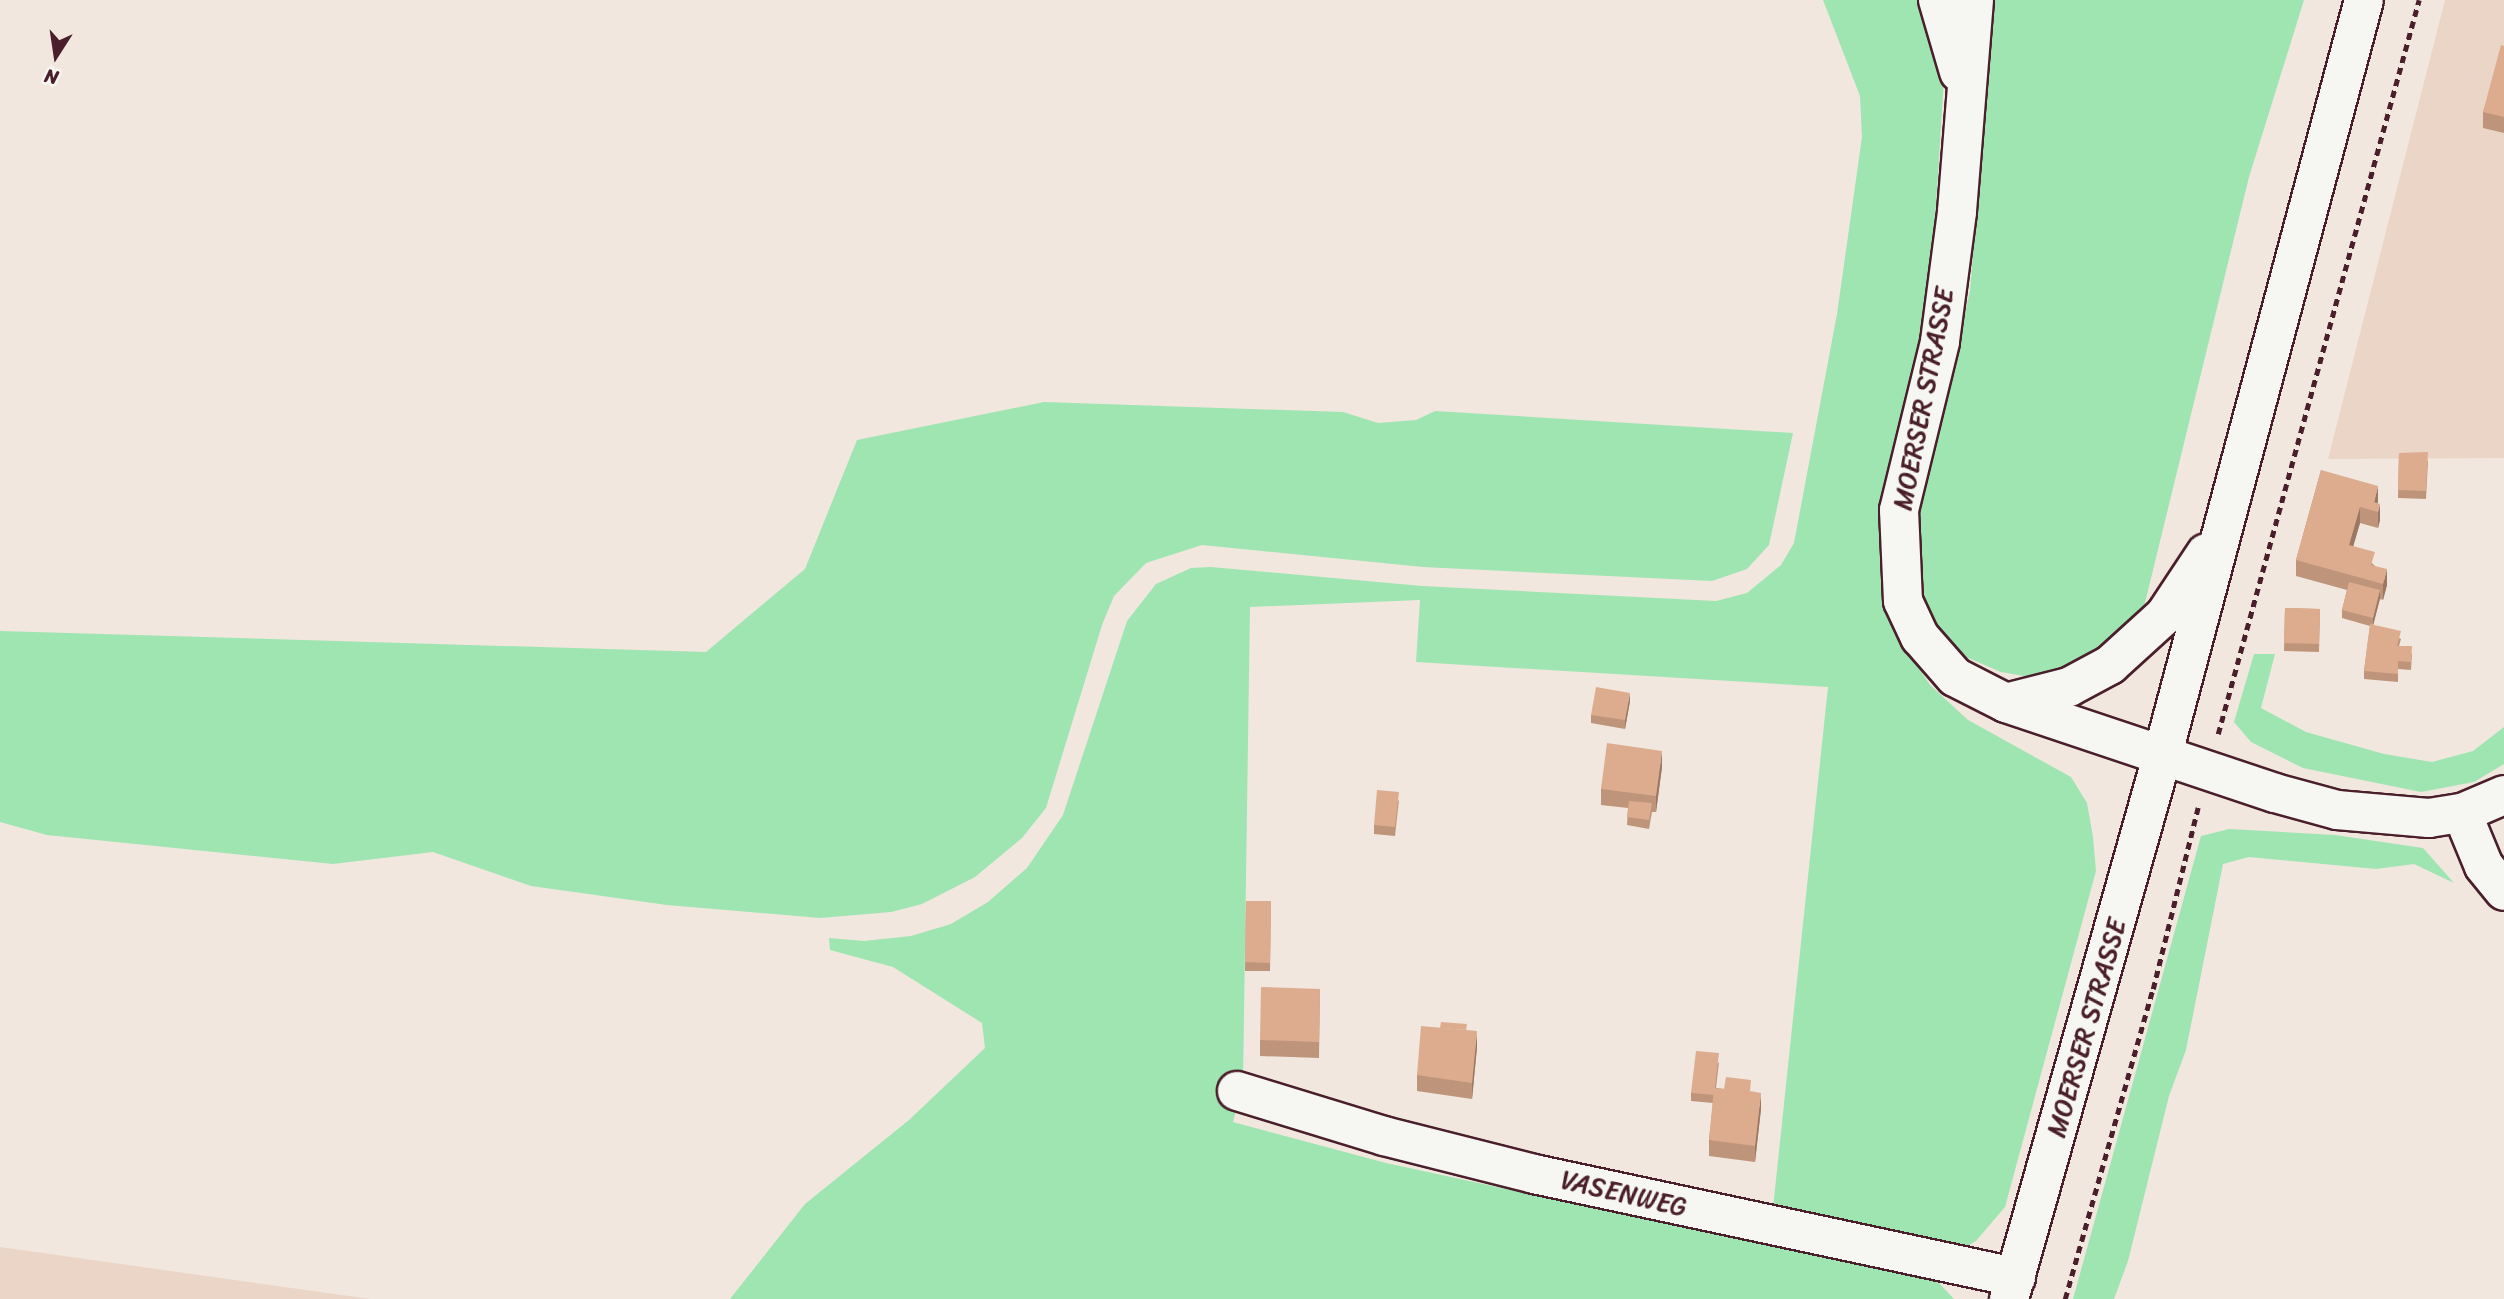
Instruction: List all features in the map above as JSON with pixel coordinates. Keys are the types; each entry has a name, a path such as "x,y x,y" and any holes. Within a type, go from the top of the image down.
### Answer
{"street":[{"name":"MOERSER STRASSE","path":"1938,0 1964,91"},
{"name":"MOERSER STRASSE","path":"1974,0 1964,91 1957,212 1940,342 1899,510 1903,601 1920,637 1955,677 2006,703 2205,771 2337,810 2392,817 2462,813 2504,795"},
{"name":"MOERSER STRASSE","path":"2012,1288 2162,757 2364,0"},
{"path":"2006,703 2069,687 2110,665 2165,615 2222,528"},
{"path":"2462,813 2484,866 2504,891"},
{"name":"VASENWEG","path":"1237,1091 1384,1136 2012,1288"}],"path":[{"path":"2065,1299 2152,989 2205,771 2240,664 2419,0"}],"shaded area":[{"path":"2445,0 2504,0 2504,458 2328,459"},
{"path":"0,1247 370,1299 0,1299"}],"green space":[{"path":"1823,0 1919,0 1944,79 1931,283 1884,503 1881,583 1901,642 1930,685 1968,720 2071,777 2087,803 2093,837 2096,871 2005,1207 1976,1241 1950,1256 1773,1208 1828,687 1416,662 1420,600 1250,607 1243,1083 1233,1122 1386,1163 1938,1282 1954,1299 730,1299 805,1204 909,1120 985,1048 982,1023 893,967 830,950 829,938 864,941 911,936 951,924 988,902 1027,868 1063,815 1127,621 1156,584 1191,568 1211,567 1422,586 1716,601 1747,593 1781,565 1794,543 1837,314 1862,137 1860,96"},
{"path":"1994,0 2304,0 2249,177 2143,611 2098,659 2035,678 2001,672 1966,657 1935,629 1919,596 1912,543 1970,291"},
{"path":"1044,402 1343,412 1378,423 1416,420 1435,411 1793,433 1769,545 1747,569 1712,581 1423,567 1202,545 1146,563 1114,596 1102,625 1046,808 1022,838 975,877 922,904 891,912 820,918 667,905 531,886 433,852 333,864 47,835 0,822 0,631 706,652 805,569 857,440"},
{"path":"2254,654 2275,654 2261,708 2306,732 2384,754 2432,762 2473,751 2504,727 2504,764 2474,782 2421,792 2303,768 2251,742 2234,722"},
{"path":"2229,829 2335,835 2423,848 2454,883 2414,864 2376,869 2249,857 2223,864 2186,1050 2169,1096 2128,1261 2114,1299 2073,1299 2201,836"}],"building":[{"path":"2501,45 2504,46 2504,117 2483,112"},
{"path":"2428,452 2426,491 2398,490 2399,453"},
{"path":"2321,470 2378,486 2374,502 2380,504 2378,512 2360,507 2349,545 2375,552 2371,565 2387,569 2383,584 2296,560"},
{"path":"2349,582 2380,590 2373,618 2342,610"},
{"path":"2285,608 2320,609 2319,644 2284,643"},
{"path":"2370,624 2401,631 2397,646 2412,646 2411,662 2398,661 2398,674 2364,671"},
{"path":"1596,687 1630,693 1625,720 1591,715"},
{"path":"1607,743 1662,751 1656,796 1601,789"},
{"path":"1377,790 1399,792 1395,827 1374,825"},
{"path":"1629,801 1652,803 1649,820 1627,817"},
{"path":"1246,901 1271,901 1270,963 1245,962"},
{"path":"1261,987 1320,989 1319,1042 1260,1040"},
{"path":"1441,1022 1467,1024 1466,1030 1440,1028"},
{"path":"1421,1026 1477,1031 1472,1083 1417,1075"},
{"path":"1696,1051 1719,1053 1714,1095 1691,1093"},
{"path":"1726,1077 1751,1080 1750,1091 1761,1093 1755,1146 1709,1140 1714,1088 1724,1089"}]}
